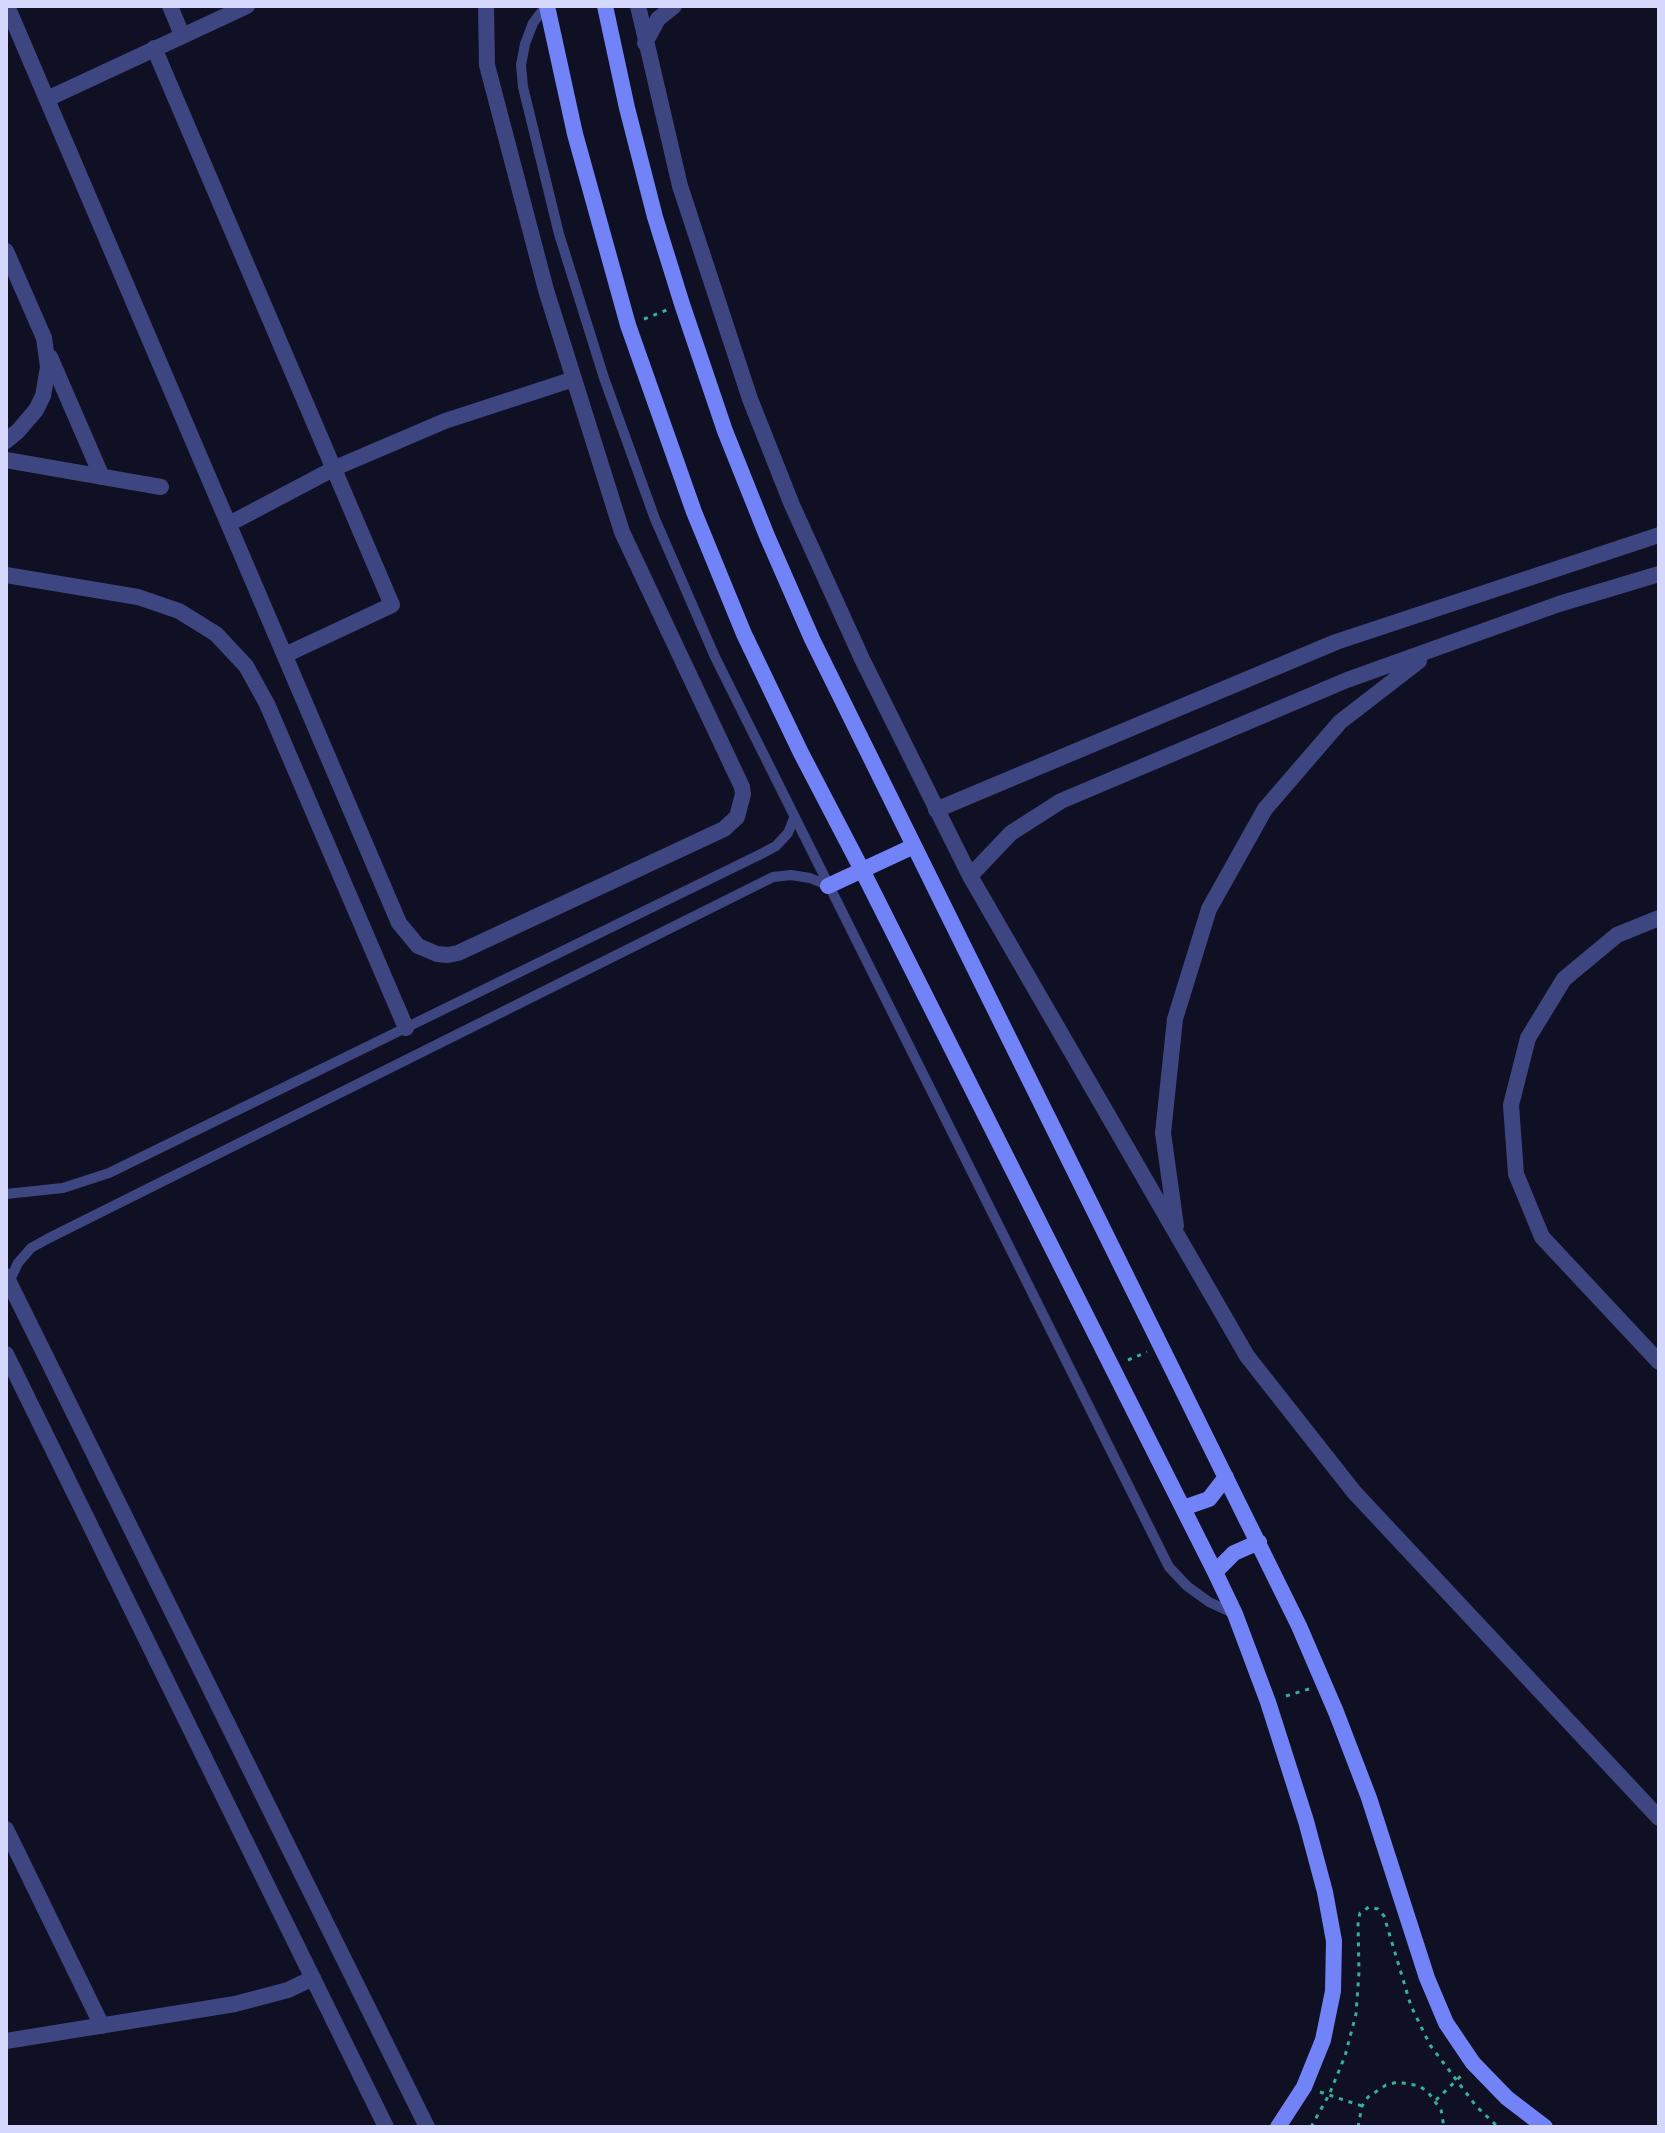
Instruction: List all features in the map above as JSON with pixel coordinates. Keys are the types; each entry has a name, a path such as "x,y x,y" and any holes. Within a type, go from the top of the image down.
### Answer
{"street":[{"path":"7,6 399,923 410,939 437,954 458,953 731,824 741,809 742,787 622,532 546,290 487,65 486,6"},
{"path":"170,6 182,35"},
{"path":"47,99 247,6"},
{"path":"546,6 575,134 628,325 694,512 744,634 801,753 1215,1572 1235,1614 1268,1702 1306,1821 1334,1941 1333,1991 1323,2040 1304,2087 1278,2127"},
{"path":"605,6 655,217 682,304 725,431 812,639 1259,1542 1324,1685 1369,1798 1427,1978 1446,2023 1473,2063 1507,2098 1545,2127"},
{"path":"638,6 680,186 750,399 792,505 862,659 970,876 1247,1356 1354,1492 1657,1811"},
{"path":"645,43 658,19 674,6"},
{"path":"154,48 392,605 285,655"},
{"path":"6,251 102,477"},
{"path":"6,441 28,421 43,396 48,352"},
{"path":"229,524 335,468 445,421 574,379"},
{"path":"6,460 161,487"},
{"path":"936,810 1336,642 1659,535"},
{"path":"970,876 1011,833 1061,801 1347,680 1559,604 1659,574"},
{"path":"6,575 138,597 179,611 216,634 246,666 267,704 406,1028"},
{"path":"1177,1236 1163,1133 1175,1019 1209,909 1265,809 1340,722 1431,652"},
{"path":"828,886 914,846"},
{"path":"1659,918 1617,935 1564,979 1528,1038 1511,1105 1516,1174 1542,1237 1659,1362"},
{"path":"8,1279 427,2127"},
{"path":"6,1354 386,2127"},
{"path":"1183,1508 1209,1499 1226,1477"},
{"path":"1215,1572 1234,1553 1259,1542"},
{"path":"6,1829 102,2026"},
{"path":"6,2041 262,1998 313,1978"}],"lane":[{"path":"546,6 533,23 525,44 521,65 523,87 568,262 604,378 655,519 715,657 1169,1567 1187,1586 1209,1602 1235,1614"},
{"path":"6,1194 63,1188 109,1173 761,854 782,840 794,818"},
{"path":"8,1279 31,1248 49,1238 773,877 801,876 828,886"}],"path":[{"path":"628,325 682,304"},
{"path":"1112,1367 1162,1346"},
{"path":"1268,1702 1324,1685"},
{"path":"1311,2127 1329,2095 1345,2056 1356,2014 1358,1922 1360,1913 1369,1907 1378,1909 1384,1916 1411,2006 1430,2045 1455,2081 1498,2127"},
{"path":"1436,2100 1473,2063"},
{"path":"1358,2127 1362,2106 1377,2090 1398,2082 1419,2086 1436,2100 1444,2127"},
{"path":"1304,2087 1362,2106"}]}
